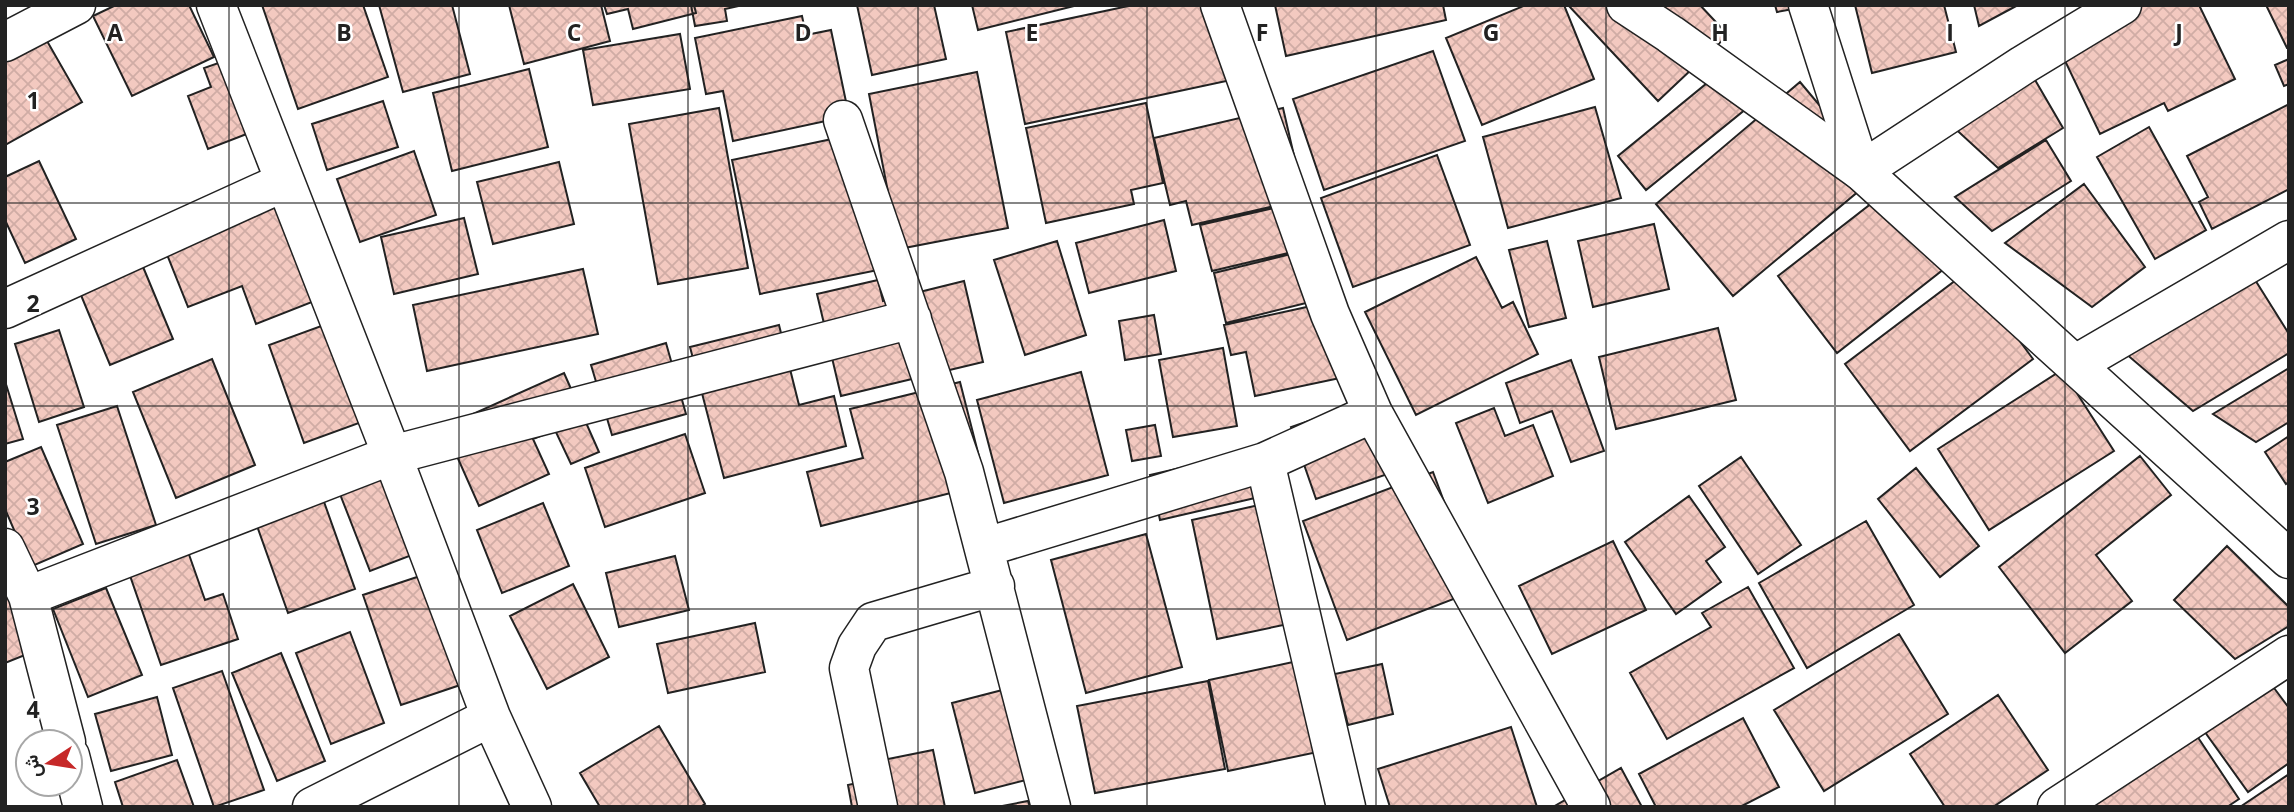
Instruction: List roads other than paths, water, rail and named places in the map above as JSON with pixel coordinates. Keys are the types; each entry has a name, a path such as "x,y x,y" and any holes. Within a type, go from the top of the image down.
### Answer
{"street":[{"path":"5,42 76,5"},
{"path":"216,5 491,717 532,807"},
{"path":"1220,5 1330,314 1373,413 1591,807"},
{"path":"1626,5 1861,171 2289,559"},
{"path":"1808,5 1861,171"},
{"path":"1861,171 2023,65 2122,5"},
{"path":"843,120 964,472 986,547 1051,807"},
{"path":"5,309 284,182"},
{"path":"2076,365 2289,240"},
{"path":"28,596 392,455 912,319"},
{"path":"986,547 1265,462 1373,413"},
{"path":"1265,462 1346,807"},
{"path":"5,548 28,596 62,728"},
{"path":"878,807 849,668 857,646 873,622 995,586"},
{"path":"2057,807 2289,655"},
{"path":"312,807 491,717"}]}
